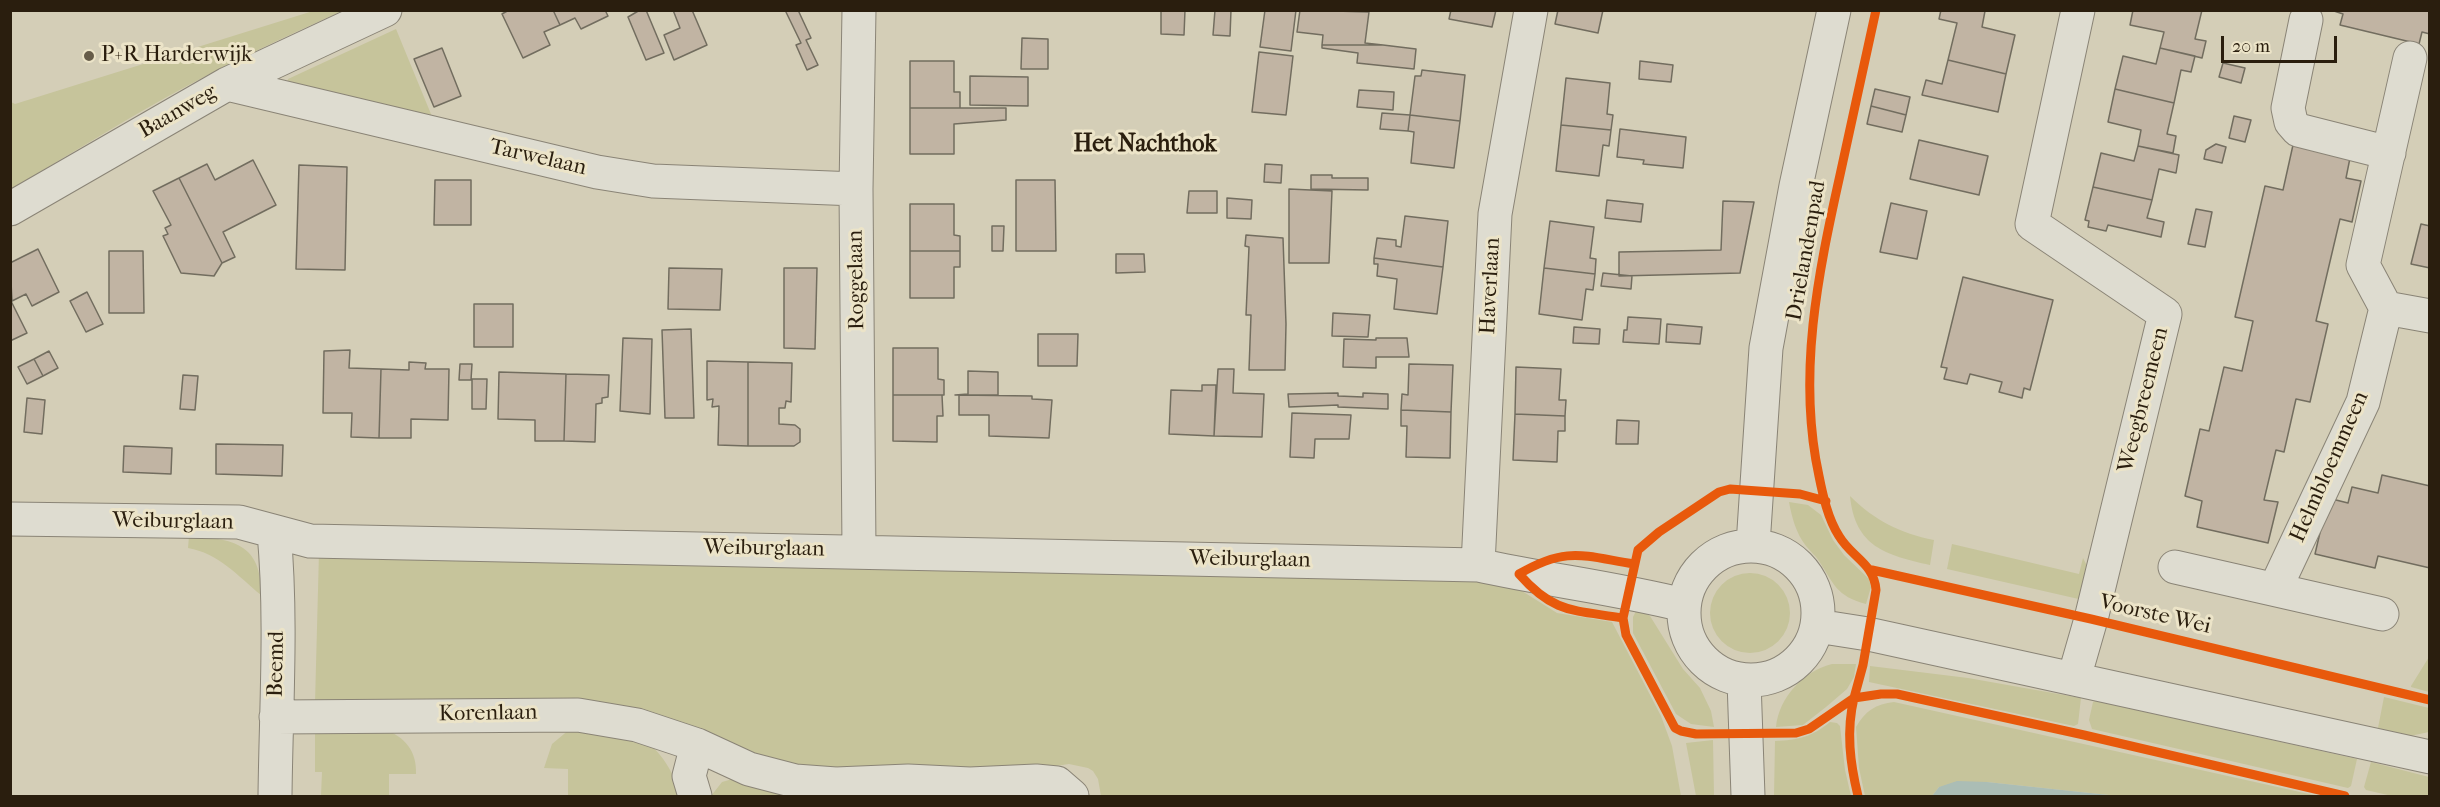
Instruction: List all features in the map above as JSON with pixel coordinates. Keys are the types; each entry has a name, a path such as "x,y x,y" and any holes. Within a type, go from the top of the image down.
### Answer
{"street":[{"name":"Baanweg","path":"10,209 227,84 385,10"},
{"name":"Roggelaan","path":"859,10 856,189 859,550"},
{"name":"Haverlaan","path":"1478,565 1495,214 1531,10"},
{"path":"1753,545 1766,348 1796,186 1834,10"},
{"name":"Weegbreemeen","path":"2073,678 2091,619 2165,314 2032,224 2078,10"},
{"path":"2307,20 2288,108 2291,122 2298,130 2389,153"},
{"path":"2410,58 2363,265 2386,308 2430,316"},
{"name":"Tarwelaan","path":"227,84 608,174 653,181 856,189"},
{"name":"Helmbloemmeen","path":"2275,589 2363,402 2386,308"},
{"name":"Weiburglaan","path":"10,519 239,522 310,541 859,550 1478,565 1630,592 1683,605"},
{"name":"Beemd","path":"274,532 277,569 275,796"},
{"path":"1753,545 1771,549 1794,561 1810,581 1818,604 1817,626 1806,651 1790,667 1771,677 1744,681 1726,675 1707,664 1692,647 1685,626 1683,605 1691,581 1706,563 1724,551 1753,545"},
{"path":"2175,567 2382,614"},
{"path":"1817,626 1868,634 2430,757"},
{"path":"1744,681 1748,796"},
{"name":"Korenlaan","path":"276,717 558,713 637,724 697,745 749,769 795,781 836,784 908,781 970,784 1036,781 1057,783 1072,796"},
{"path":"695,796 689,776 697,745"}],"shaded area":[{"path":"313,11 342,11 187,86 11,189 11,102 15,104"},
{"path":"396,29 433,119 287,83 288,79"},
{"path":"1850,496 1859,505 1889,525 1910,534 1934,540 1930,565 1900,557 1875,546 1858,527"},
{"path":"1789,502 1808,505 1821,515 1833,540 1844,555 1869,579 1871,587 1866,604 1848,597 1833,583 1800,536"},
{"path":"189,536 219,539 242,547 256,564 261,595 218,560 188,548"},
{"path":"1952,544 2079,574 2083,558 2089,570 2083,600 1947,569"},
{"path":"319,552 1481,579 1514,586 1557,613 1612,622 1661,716 1672,746 1681,796 1101,796 1098,779 1093,771 1069,764 1035,769 815,772 734,748 315,703"},
{"path":"1750,573 1765,576 1778,585 1787,598 1790,613 1787,628 1778,641 1765,650 1750,653 1735,650 1722,641 1713,628 1710,613 1713,598 1722,585 1735,576"},
{"path":"1637,609 1650,616 1683,669 1700,688 1711,711 1714,727 1691,724 1676,714 1633,633 1633,617"},
{"path":"2429,657 2429,692 2411,686"},
{"path":"1832,664 1856,664 1854,677 1847,689 1803,725 1776,727 1782,705 1795,687 1812,673"},
{"path":"1870,666 1968,678 2081,698 2078,724 2074,726 1869,682"},
{"path":"2384,697 2429,708 2429,732 2410,736 2378,728"},
{"path":"1894,702 2318,796 2118,796 1987,782 1939,787 1932,796 1865,796 1859,768 1856,727 1872,709"},
{"path":"2093,702 2357,759 2351,786 2348,788 2092,729 2089,720"},
{"path":"1830,722 1840,726 1845,770 1851,796 1774,796 1775,741 1804,737"},
{"path":"384,729 398,736 408,746 414,758 416,774 389,774 389,796 321,796 322,772 315,772 315,732"},
{"path":"570,729 622,735 647,742 666,763 683,796 568,796 568,769 544,768 552,744"},
{"path":"1713,740 1714,796 1696,796 1686,743"},
{"path":"2371,762 2429,777 2429,796 2392,796 2366,790 2364,787"},
{"path":"736,778 1042,796 711,796 722,782"},
{"path":"1957,781 2118,796 1932,796 1939,787"}],"building":[{"path":"509,10 553,10 560,25 544,32 550,45 523,58 502,14"},
{"path":"553,10 605,10 608,16 581,29 575,18 560,25"},
{"path":"640,10 646,10 664,53 646,60 628,17"},
{"path":"673,10 692,10 707,45 674,60 664,35 680,28"},
{"path":"785,10 798,10 811,38 806,40 818,65 807,70 796,45 801,43"},
{"path":"1161,10 1185,10 1184,35 1161,34"},
{"path":"1215,10 1231,10 1230,36 1213,35"},
{"path":"1265,10 1296,10 1291,51 1260,47"},
{"path":"1300,10 1369,12 1365,43 1383,45 1322,45 1323,35 1297,32"},
{"path":"1451,10 1496,10 1492,27 1449,19"},
{"path":"1558,10 1603,10 1598,33 1555,24"},
{"path":"1941,10 1985,11 1982,27 2015,35 2006,74 1948,60 1957,23 1939,19"},
{"path":"2133,10 2202,10 2195,39 2206,41 2202,58 2160,48 2164,32 2130,25"},
{"path":"2331,10 2430,10 2430,34 2422,32 2419,44 2340,25 2343,14"},
{"path":"1022,38 1048,39 1048,69 1021,69"},
{"path":"1322,45 1383,45 1416,49 1414,69 1357,63 1358,53 1322,48"},
{"path":"442,48 461,96 434,107 414,59"},
{"path":"2160,48 2195,56 2191,72 2181,70 2174,103 2115,89 2123,56 2156,64"},
{"path":"1259,52 1293,56 1286,115 1252,112"},
{"path":"1948,60 2006,74 1998,112 1922,95 1926,80 1942,84"},
{"path":"910,61 954,61 954,92 960,92 960,108 910,108"},
{"path":"1640,61 1673,65 1671,82 1639,79"},
{"path":"2223,63 2245,68 2241,83 2219,77"},
{"path":"1422,70 1465,75 1460,121 1410,115 1415,76 1421,76"},
{"path":"970,76 1028,77 1028,106 970,105"},
{"path":"1566,78 1610,83 1607,114 1613,115 1611,130 1561,125"},
{"path":"1875,89 1910,97 1906,115 1871,106"},
{"path":"2115,89 2174,103 2167,134 2176,136 2173,153 2138,146 2141,130 2108,122"},
{"path":"1359,90 1394,92 1393,110 1357,107"},
{"path":"1871,106 1906,115 1902,132 1867,124"},
{"path":"910,108 1006,108 1006,120 954,124 954,154 910,154"},
{"path":"1382,113 1410,115 1408,131 1380,129"},
{"path":"1410,115 1460,121 1454,168 1411,163 1414,132 1408,131"},
{"path":"2234,116 2251,120 2245,142 2229,138"},
{"path":"1561,125 1611,130 1609,146 1603,145 1599,176 1556,171"},
{"path":"1620,129 1686,137 1683,168 1643,164 1644,160 1617,157"},
{"path":"1919,140 1988,156 1979,195 1910,179"},
{"path":"2216,144 2226,147 2222,163 2204,159 2206,150"},
{"path":"2293,145 2350,158 2346,178 2361,181 2352,222 2340,219 2316,321 2328,324 2310,402 2296,399 2284,452 2276,450 2264,500 2278,502 2268,543 2197,527 2202,501 2185,496 2200,429 2209,431 2224,367 2242,371 2253,321 2235,317 2265,186 2283,190"},
{"path":"2138,146 2179,155 2176,173 2159,169 2152,200 2093,187 2101,153 2134,161"},
{"path":"253,160 276,205 223,232 235,257 222,263 179,178 207,164 215,180"},
{"path":"1265,164 1282,165 1281,183 1264,182"},
{"path":"299,165 347,167 345,270 296,269"},
{"path":"1311,175 1332,175 1332,178 1368,178 1368,190 1311,189"},
{"path":"179,178 222,263 214,276 181,273 163,236 168,234 165,228 171,225 153,191"},
{"path":"435,180 471,180 471,225 434,225"},
{"path":"1016,180 1055,180 1056,251 1016,251"},
{"path":"2093,187 2152,200 2147,218 2164,222 2161,237 2108,225 2106,231 2088,227 2089,221 2085,220"},
{"path":"1289,189 1332,191 1329,263 1289,263"},
{"path":"1189,191 1217,191 1217,213 1187,213"},
{"path":"1227,198 1252,200 1251,219 1227,218"},
{"path":"1607,200 1643,204 1641,222 1605,218"},
{"path":"1723,201 1754,202 1740,273 1619,276 1619,252 1721,250"},
{"path":"1891,203 1927,211 1917,259 1880,252"},
{"path":"910,204 954,204 954,235 960,236 960,251 910,251"},
{"path":"2196,209 2212,212 2205,247 2188,244"},
{"path":"1405,216 1448,221 1443,267 1374,258 1377,238 1396,240 1396,246 1401,247"},
{"path":"1550,221 1594,227 1590,258 1596,259 1595,274 1544,268"},
{"path":"2421,224 2430,226 2430,268 2411,264"},
{"path":"992,226 1004,226 1003,251 992,251"},
{"path":"1246,235 1283,238 1285,370 1249,370 1251,315 1246,315 1249,247 1245,246"},
{"path":"38,249 59,292 32,306 26,294 12,301 10,263"},
{"path":"109,251 143,251 144,313 109,313"},
{"path":"910,251 960,251 960,267 954,267 954,298 910,298"},
{"path":"1116,254 1144,254 1145,272 1116,273"},
{"path":"1374,258 1443,267 1437,314 1394,309 1397,279 1377,276 1378,264 1374,264"},
{"path":"669,268 722,269 720,310 668,309"},
{"path":"784,268 817,268 815,349 784,348"},
{"path":"1544,268 1595,274 1593,290 1586,289 1582,320 1539,314"},
{"path":"1603,273 1632,276 1631,289 1601,286"},
{"path":"1963,277 2053,300 2030,390 2024,388 2022,398 1999,392 2002,382 1970,374 1967,384 1944,379 1947,368 1941,367"},
{"path":"87,292 103,324 86,332 70,301"},
{"path":"10,299 27,333 10,341"},
{"path":"474,304 513,304 513,347 474,347"},
{"path":"1333,313 1370,315 1368,337 1332,336"},
{"path":"1628,317 1661,319 1659,344 1623,342"},
{"path":"1667,324 1702,327 1700,344 1666,342"},
{"path":"1574,327 1600,329 1599,344 1573,343"},
{"path":"691,329 694,418 665,418 662,330"},
{"path":"1038,334 1078,334 1077,366 1038,366"},
{"path":"623,338 652,339 650,414 620,411"},
{"path":"1376,338 1407,338 1409,357 1376,357 1376,368 1343,367 1344,339 1376,340"},
{"path":"893,348 938,348 938,379 944,380 944,395 893,395"},
{"path":"350,350 349,368 381,369 379,438 351,437 352,413 323,413 324,351"},
{"path":"49,351 58,368 43,376 34,359"},
{"path":"34,359 43,376 27,384 18,367"},
{"path":"707,361 748,362 748,446 718,445 719,406 712,407 713,399 707,400"},
{"path":"409,362 426,363 425,369 449,369 448,420 411,419 411,438 379,438 381,369 409,370"},
{"path":"748,362 792,363 791,402 786,401 785,408 779,408 779,424 795,425 800,429 800,442 794,446 748,446"},
{"path":"460,364 472,364 471,380 459,380"},
{"path":"1409,364 1453,365 1451,412 1401,410 1402,394 1408,395"},
{"path":"1516,367 1561,369 1559,400 1566,400 1565,416 1515,414"},
{"path":"1218,369 1234,369 1233,393 1264,394 1262,437 1214,436"},
{"path":"968,371 998,372 998,395 955,395 968,394"},
{"path":"499,372 566,374 564,441 535,441 535,420 498,419"},
{"path":"566,374 609,375 608,397 602,398 602,403 596,404 595,442 564,441"},
{"path":"183,375 198,376 195,410 180,409"},
{"path":"472,379 487,379 486,409 472,409"},
{"path":"1202,385 1216,385 1214,436 1169,434 1171,390 1202,391"},
{"path":"1338,393 1338,396 1363,397 1363,393 1388,394 1388,409 1338,407 1338,405 1289,407 1288,394"},
{"path":"893,395 942,395 943,416 937,416 937,442 893,441"},
{"path":"959,395 1032,396 1032,399 1052,400 1049,438 989,436 989,415 959,415"},
{"path":"27,398 45,400 42,434 24,432"},
{"path":"1401,410 1451,412 1450,458 1406,457 1407,426 1401,426"},
{"path":"1292,413 1351,415 1349,439 1315,439 1314,458 1290,457"},
{"path":"1515,414 1565,416 1565,431 1558,431 1557,462 1513,460"},
{"path":"1617,420 1639,421 1638,444 1616,444"},
{"path":"216,444 283,445 282,476 216,474"},
{"path":"124,446 172,448 171,474 123,472"},
{"path":"2382,475 2430,486 2430,568 2378,556 2375,568 2315,554 2328,498 2348,503 2352,487 2378,493"}],"cycle path":[{"name":"Drielandenpad","path":"1826,501 1800,494 1730,489 1719,492 1659,532 1638,550 1623,618 1626,635 1675,728 1696,734 1796,733 1809,729 1854,698 1863,665 1876,590 1871,573 1844,544 1826,507 1824,499 1822,491 1819,476 1813,438 1810,362 1824,250 1876,10"},
{"path":"1623,618 1578,611 1554,603 1543,597 1519,574 1536,565 1563,556 1588,556 1634,564"},
{"name":"Voorste Wei","path":"1872,570 2091,619 2430,700"},
{"path":"1858,796 1850,747 1850,723 1854,698 1881,694 1897,694 2084,735 2345,796"}],"place":[{"name":"P+R Harderwijk","path":"89,56"}],"district":[{"name":"Het Nachthok","path":"1145,145"}]}
